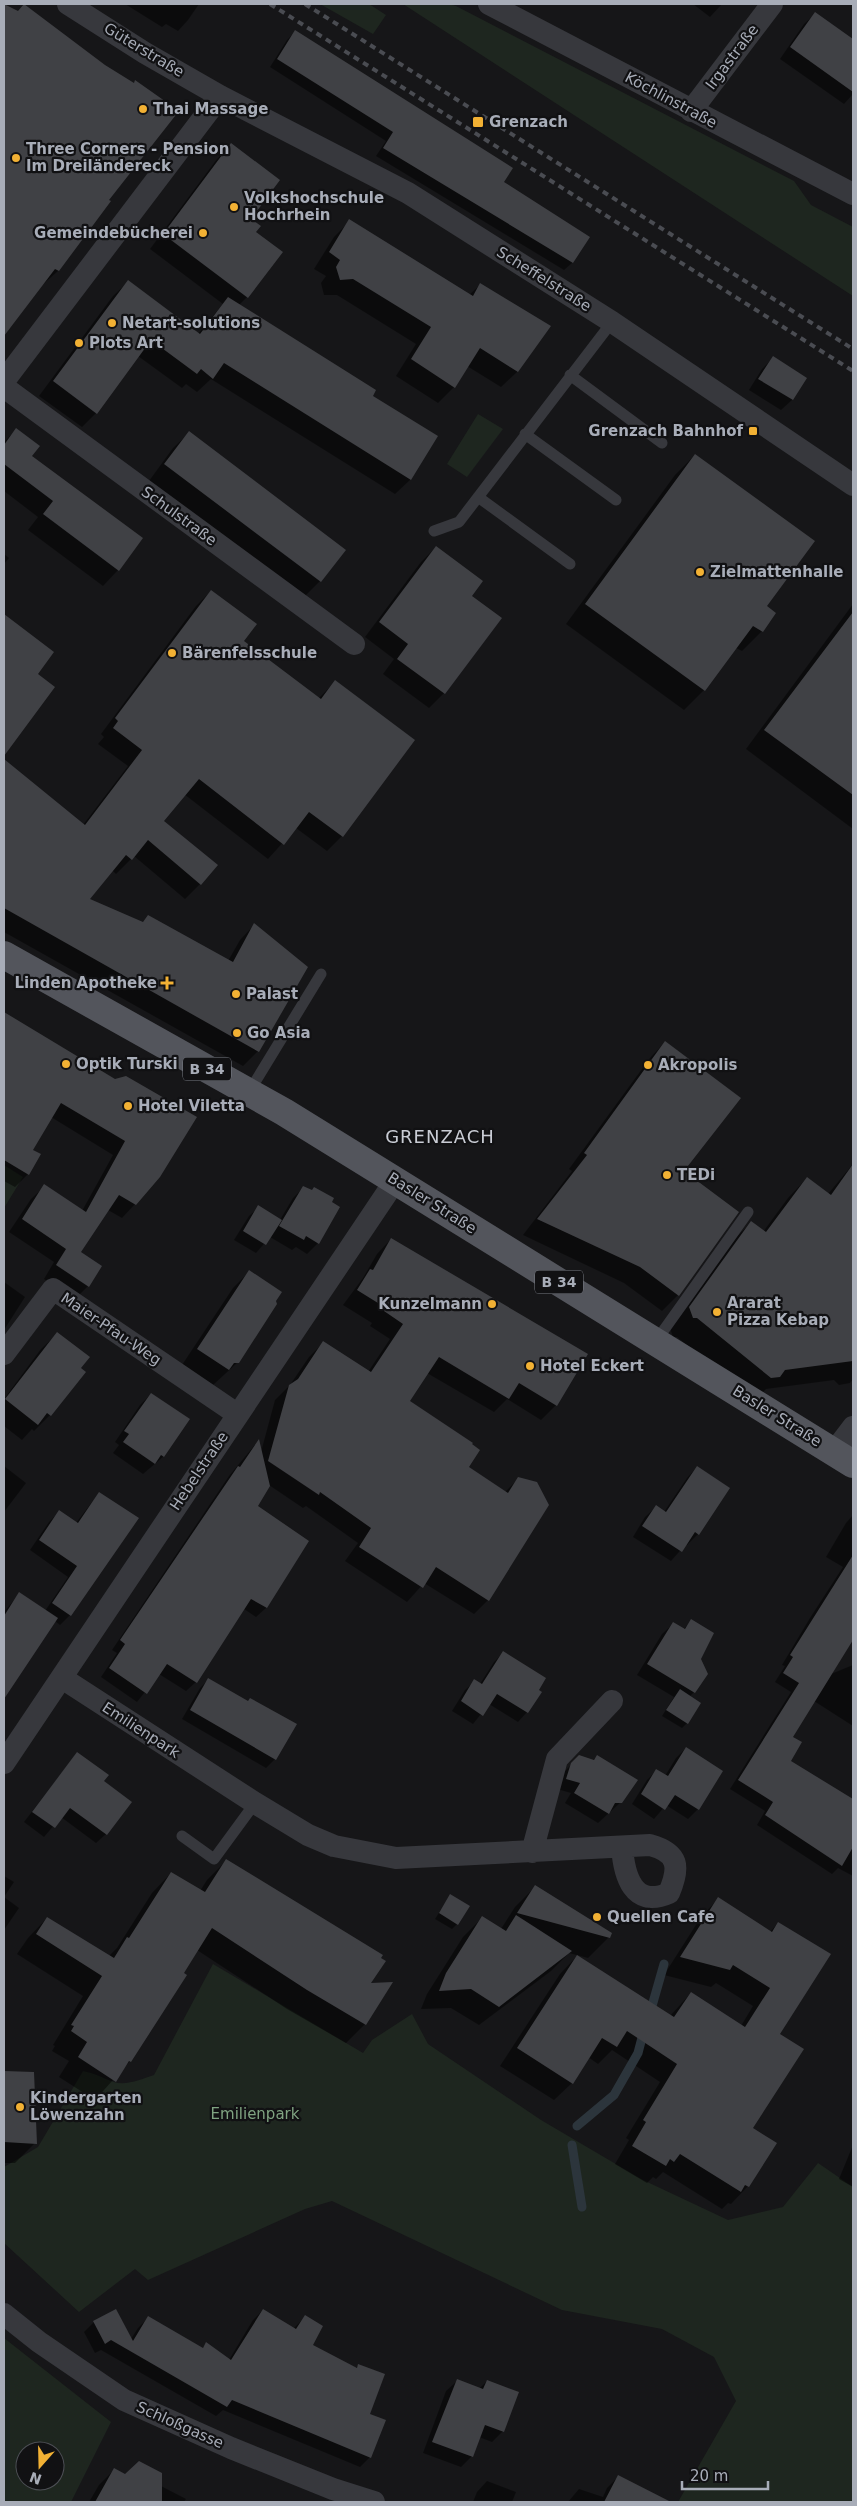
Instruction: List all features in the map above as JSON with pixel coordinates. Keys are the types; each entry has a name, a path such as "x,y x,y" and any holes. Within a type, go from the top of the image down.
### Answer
{"main road":[{"name":"Basler Straße","path":"4,955 249,1092 844,1458"}],"street":[{"name":"Güterstraße","path":"68,4 220,96"},
{"name":"Köchlinstraße","path":"489,4 853,194"},
{"name":"Irgastraße","path":"692,110 772,4"},
{"name":"Scheffelstraße","path":"220,96 408,193 612,322 853,485"},
{"path":"4,381 220,96"},
{"name":"Schulstraße","path":"4,387 354,644"},
{"name":"Hebelstraße","path":"4,1763 395,1181"},
{"name":"Maier-Pfau-Weg","path":"4,1354 53,1289 237,1414"},
{"path":"844,1458 853,1427"},
{"name":"Emilienpark","path":"62,1678 255,1803 308,1835 334,1846 361,1853 396,1858 622,1847"},
{"path":"532,1852 557,1759 612,1701"},
{"name":"Schloßgasse","path":"4,2314 39,2342 124,2400 330,2495 374,2502"}],"lane":[{"path":"434,531 459,522 612,322"},
{"path":"570,375 662,443"},
{"path":"525,434 616,500"},
{"path":"478,497 570,564"},
{"path":"249,1092 322,974"},
{"path":"656,1341 748,1212"},
{"path":"182,1836 214,1859 255,1803"}],"green space":[{"path":"320,4 369,4 386,15 373,34"},
{"path":"403,4 449,4 456,6 794,181 811,205 853,227 853,296"},
{"path":"478,414 503,429 467,477 447,464"},
{"path":"4,1165 23,1177 4,1208"},
{"name":"Emilienpark","path":"213,1964 363,2053 372,2040 412,2014 428,2044 541,2120 643,2180 728,2220 783,2207 818,2163 853,2187 853,2502 678,2502 736,2401 714,2357 662,2329 562,2310 332,2201 305,2209 148,2280 135,2269 79,2312 4,2243 4,2167 38,2147 83,2071 119,2083 134,2082 154,2075"},
{"path":"4,2338 111,2422 71,2502 4,2502"}],"building":[{"path":"4,4 18,11 24,4 105,65 134,83 135,80 179,111 109,200 111,201 59,271 55,269 4,336"},
{"path":"815,12 853,39 853,92 790,47"},
{"path":"295,30 513,168 504,182 590,237 573,263 383,148 393,132 277,59"},
{"path":"231,143 280,180 251,219 261,226 256,232 283,252 248,298 163,234"},
{"path":"349,219 473,296 480,283 551,326 518,372 480,348 455,388 411,359 431,327 353,279 340,280 336,267 340,260 329,252"},
{"path":"128,280 200,334 228,297 376,390 373,396 438,436 411,480 224,363 213,379 201,369 197,374 151,340 97,414 53,381"},
{"path":"773,356 807,378 793,400 758,379"},
{"path":"16,428 40,446 32,456 143,538 119,571 43,514 53,501 4,464 4,445"},
{"path":"189,431 346,550 321,582 164,464"},
{"name":"Zielmattenhalle","path":"695,454 815,541 767,606 776,613 763,632 753,626 705,691 585,604"},
{"path":"436,546 483,581 472,596 502,618 445,694 397,659 408,644 379,622"},
{"path":"211,590 257,624 244,641 321,699 335,680 415,740 343,837 309,812 284,845 199,779 164,821 218,865 201,885 148,840 132,860 126,855 90,899 143,922 148,915 233,962 254,923 308,967 259,1052 4,908 4,759 85,825 142,750 113,728 118,721 115,718"},
{"path":"853,612 853,795 764,730"},
{"path":"4,614 54,652 38,674 55,687 4,756"},
{"path":"4,1012 115,1079 126,1076 197,1117 160,1177 136,1205 119,1195 81,1252 102,1266 89,1287 56,1265 66,1249 22,1219 44,1184 86,1212 125,1141 61,1103 33,1150 41,1154 29,1175 4,1160"},
{"path":"665,1041 741,1098 684,1171 739,1212 679,1296 640,1267 537,1219 587,1155 584,1153"},
{"path":"853,1164 853,1361 785,1370 780,1377 771,1378 697,1318 693,1318 689,1307 751,1221 766,1232 807,1177 831,1195"},
{"path":"303,1186 312,1190 314,1187 334,1198 332,1202 340,1207 319,1244 306,1236 304,1240 279,1226"},
{"path":"258,1205 282,1220 266,1245 243,1231"},
{"path":"391,1238 588,1354 557,1406 519,1383 509,1399 439,1357 410,1401 473,1443 480,1450 469,1467 508,1493 518,1477 537,1482 549,1505 489,1601 436,1567 423,1588 359,1547 371,1528 320,1492 319,1495 268,1461 289,1385 298,1379 323,1341 371,1372 403,1324 384,1311 386,1308 357,1290 370,1269 373,1270"},
{"path":"249,1270 282,1292 276,1301 277,1304 239,1363 234,1363 229,1370 197,1349"},
{"path":"57,1332 90,1357 81,1368 86,1372 51,1416 47,1413 38,1425 5,1399"},
{"path":"151,1393 190,1419 164,1457 161,1455 155,1464 123,1442 129,1434 124,1431"},
{"path":"259,1439 270,1486 258,1506 309,1541 267,1608 251,1599 197,1683 167,1664 147,1694 109,1668 125,1644 120,1640 238,1466 240,1467"},
{"path":"697,1466 730,1488 699,1535 695,1532 682,1552 642,1526 656,1505 666,1512"},
{"path":"99,1492 139,1518 71,1616 52,1603 77,1566 39,1540 59,1510 78,1523"},
{"path":"853,1555 853,1640 793,1737 802,1742 791,1761 853,1799 853,1847 842,1866 765,1815 773,1802 738,1780 799,1683 783,1673 793,1657 790,1655"},
{"path":"19,1592 58,1618 4,1699 4,1616"},
{"path":"691,1619 714,1633 701,1659 708,1674 695,1693 647,1664 673,1622 685,1629"},
{"path":"503,1651 546,1678 539,1690 542,1692 528,1713 497,1694 483,1716 461,1701 474,1679 482,1684"},
{"path":"208,1678 248,1701 250,1698 297,1724 276,1760 190,1710"},
{"path":"680,1689 701,1703 688,1724 666,1710"},
{"path":"686,1747 723,1771 699,1810 675,1795 665,1810 641,1794 656,1769 668,1776"},
{"path":"77,1752 109,1775 104,1781 132,1802 107,1835 70,1808 55,1828 32,1812"},
{"path":"579,1755 594,1760 597,1755 638,1780 622,1803 615,1803 609,1814 574,1793 580,1783 566,1779 571,1763"},
{"path":"226,1859 383,1955 381,1958 386,1961 371,1983 393,1982 366,2025 307,1990 212,1928 184,1973 187,1975 116,2082 78,2057 87,2042 71,2031 74,2026 71,2025 102,1976 36,1934 47,1917 114,1958 171,1872 205,1892"},
{"path":"535,1885 612,1933 610,1938 517,1913"},
{"path":"450,1894 470,1906 458,1925 439,1913"},
{"path":"718,1897 772,1932 778,1922 831,1954 780,2034 804,2049 753,2128 777,2143 749,2187 745,2185 741,2192 680,2154 674,2162 670,2159 666,2166 632,2146 646,2122 643,2120 677,2064 627,2031 617,2047 602,2038 573,2084 517,2048 577,1955 674,2017 691,1992 745,2027 770,1988 733,1965 730,1970 680,1957"},
{"path":"516,1915 572,1951 499,2007 471,1989 439,1991 446,1973 482,1916 506,1931"},
{"name":"Kindergarten Löwenzahn","path":"4,2071 34,2072 37,2144 4,2142"},
{"path":"116,2309 133,2341 148,2316 203,2348 206,2342 231,2360 263,2309 296,2329 305,2315 323,2326 313,2345 357,2368 358,2364 385,2374 370,2414 386,2420 371,2458 232,2400 227,2407 111,2340 105,2344 93,2321"},
{"path":"457,2379 483,2389 487,2380 519,2392 504,2432 485,2425 473,2457 432,2442"},
{"path":"139,2461 162,2473 162,2502 95,2502 114,2468 125,2474"},
{"path":"618,2475 671,2502 604,2502"}],"waterway":[{"path":"650,2013 664,1964"},
{"path":"577,2126 614,2095 638,2053 644,2030"},
{"path":"572,2145 582,2207"}],"railway":[{"path":"270,4 853,371"},
{"path":"305,4 853,349"}],"place":[{"name":"Thai Massage","path":"143,109"},
{"name":"Grenzach","path":"478,122"},
{"name":"Three Corners - Pension Im Dreiländereck","path":"16,158"},
{"name":"Volkshochschule Hochrhein","path":"234,207"},
{"name":"Gemeindebücherei","path":"203,233"},
{"name":"Netart-solutions","path":"112,323"},
{"name":"Plots Art","path":"79,343"},
{"name":"Grenzach Bahnhof","path":"753,431"},
{"name":"Zielmattenhalle","path":"700,572"},
{"name":"Bärenfelsschule","path":"172,653"},
{"name":"Linden Apotheke","path":"167,983"},
{"name":"Palast","path":"236,994"},
{"name":"Go Asia","path":"237,1033"},
{"name":"Optik Turski","path":"66,1064"},
{"name":"Akropolis","path":"648,1065"},
{"name":"Hotel Viletta","path":"128,1106"},
{"name":"TEDi","path":"667,1175"},
{"name":"Kunzelmann","path":"492,1304"},
{"name":"Ararat Pizza Kebap","path":"717,1312"},
{"name":"Hotel Eckert","path":"530,1366"},
{"name":"Quellen Cafe","path":"597,1917"},
{"name":"Kindergarten Löwenzahn","path":"20,2107"}],"district":[{"name":"GRENZACH","path":"440,1137"}]}
